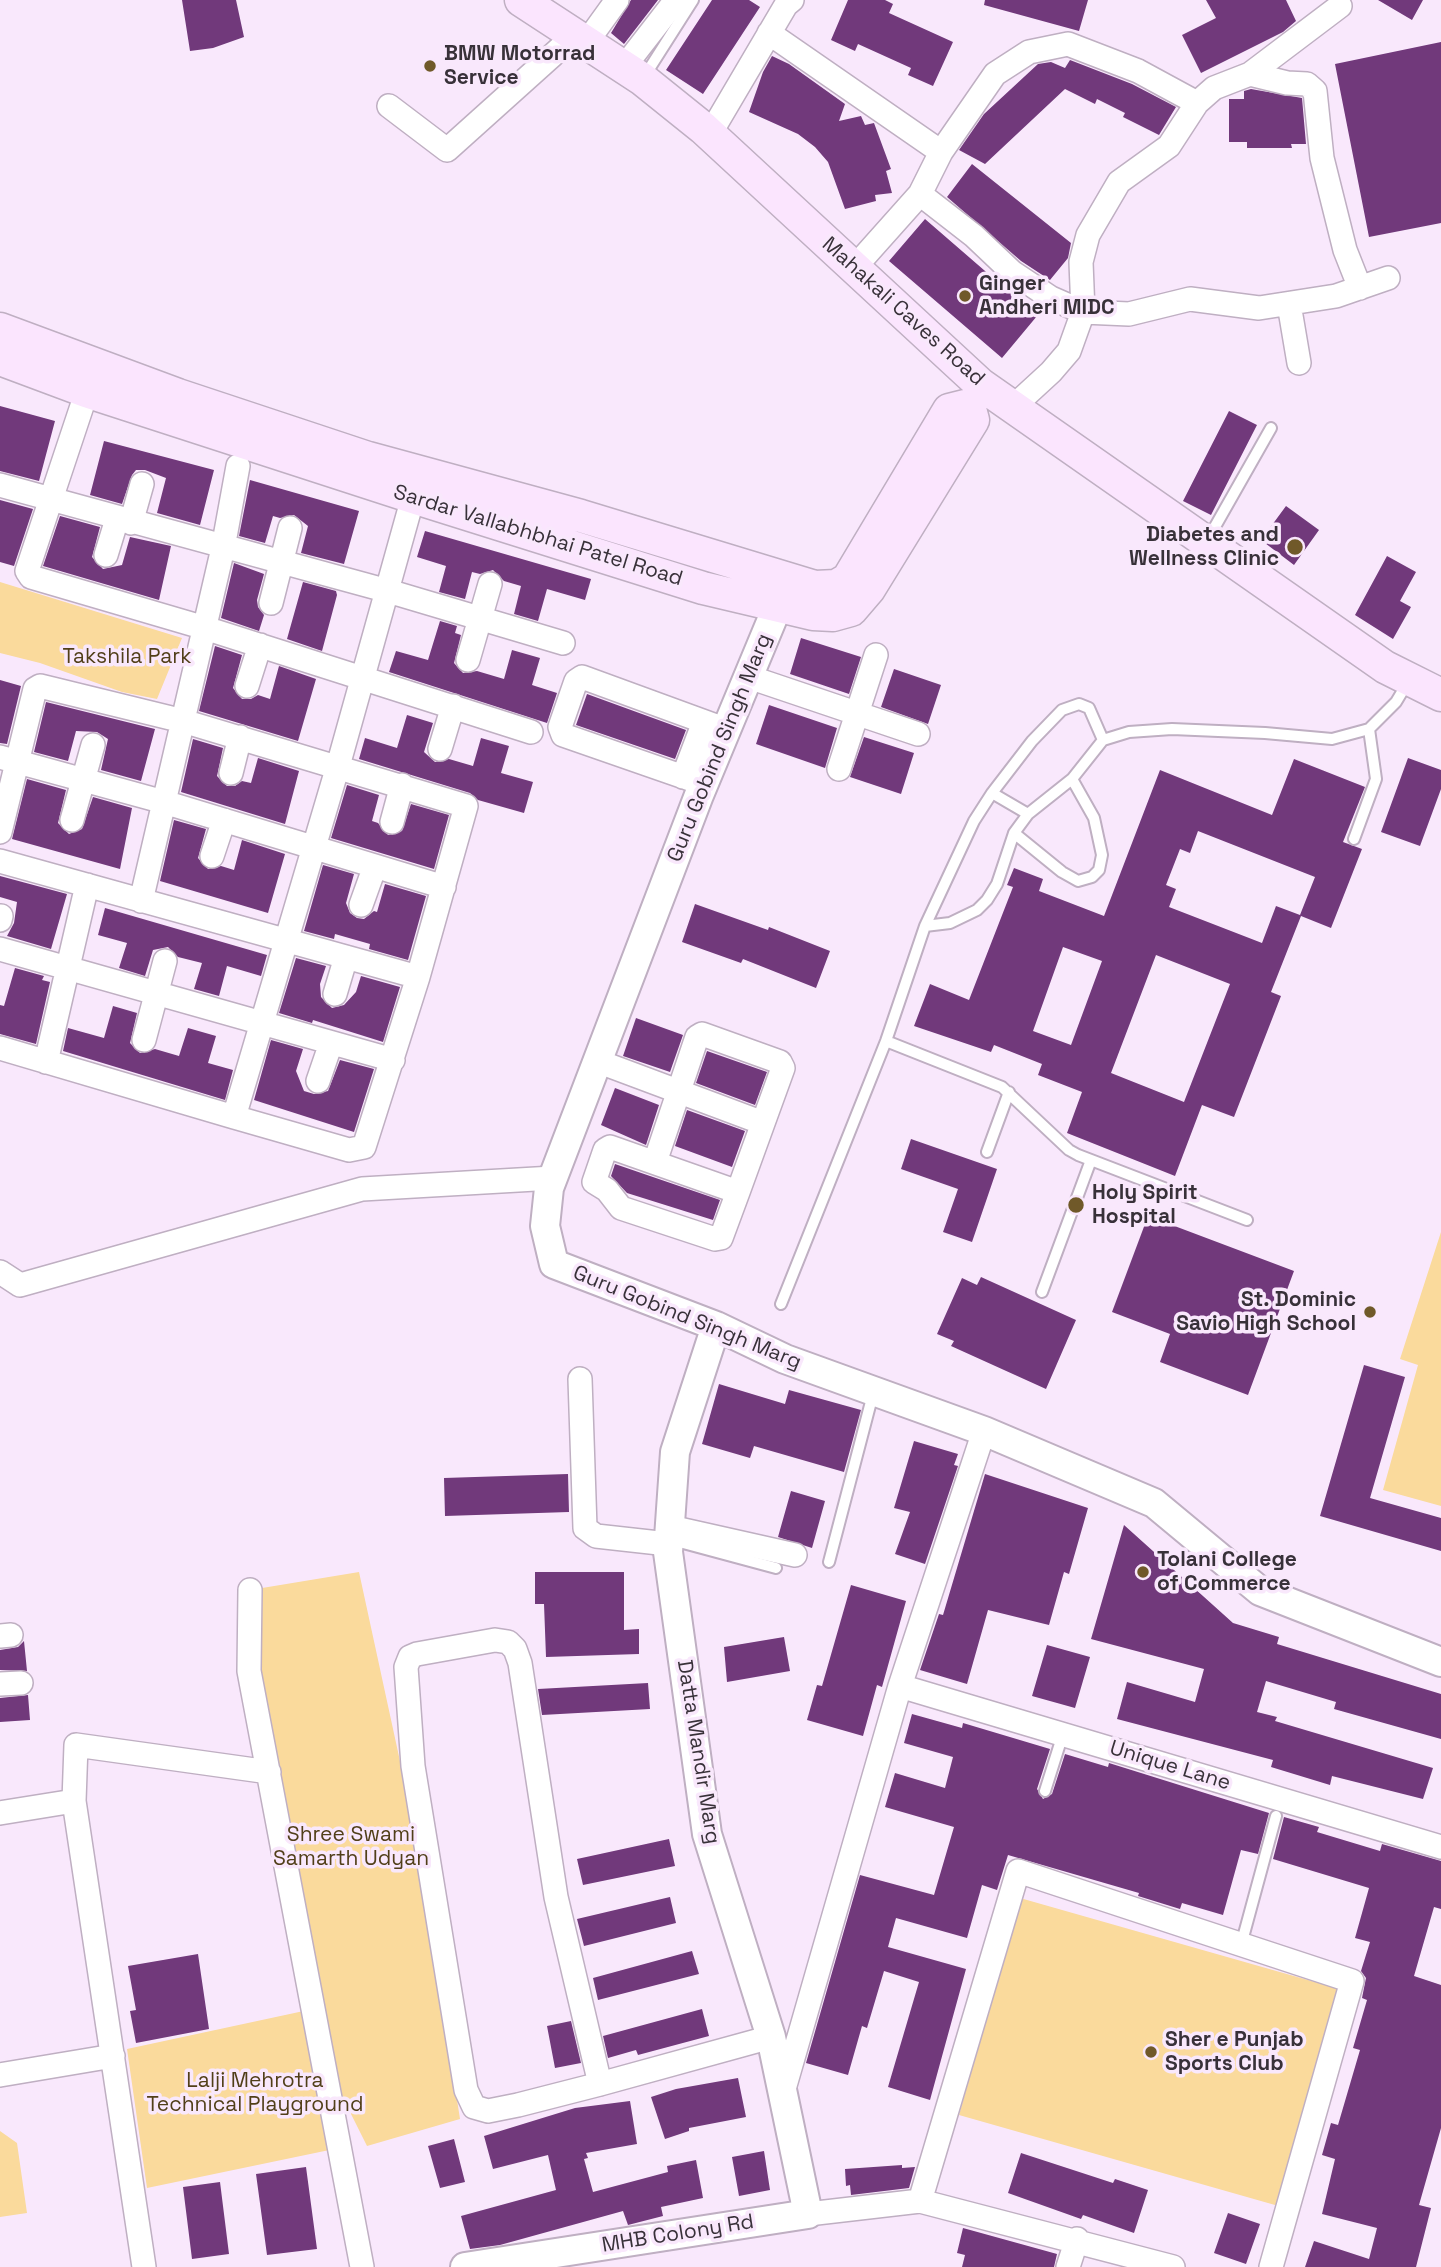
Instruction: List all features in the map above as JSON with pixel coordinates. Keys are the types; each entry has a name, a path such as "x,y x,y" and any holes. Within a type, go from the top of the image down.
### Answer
{"main road":[{"name":"Mahakali Caves Road","path":"521,0 633,73 710,134 854,268 974,395 1014,406 1385,667 1441,695"},
{"name":"Sardar Vallabhbhai Patel Road","path":"0,329 92,377"},
{"name":"Sardar Vallabhbhai Patel Road","path":"0,359 92,377 416,484 703,588 783,593 813,614 833,615 851,610 869,589 973,420 974,395"}],"street":[{"path":"389,106 447,150 581,39 617,0"},
{"path":"633,73 676,0"},
{"path":"710,134 769,33 792,0"},
{"path":"1014,406 1069,351 1083,312 1082,262 1088,235 1119,182 1169,146 1197,103 1214,88 1250,74 1340,6"},
{"path":"769,33 941,152"},
{"path":"854,268 920,194 941,152 995,74 1029,52 1068,44 1138,71 1197,103"},
{"path":"1250,74 1287,83 1307,84 1315,91 1322,158 1345,250 1360,288"},
{"path":"920,194 974,236 1013,272 1051,298 1083,312 1129,314 1191,299 1259,309 1336,296 1388,278"},
{"path":"1289,304 1299,363"},
{"path":"92,377 27,571 29,576 363,677 531,732"},
{"path":"141,901 223,548 238,466"},
{"path":"106,555 142,484"},
{"path":"234,1117 338,766 416,484"},
{"path":"0,485 50,501 388,591 563,643"},
{"path":"271,603 290,528"},
{"path":"468,660 490,584"},
{"name":"Guru Gobind Singh Marg","path":"783,593 749,677 715,726 693,780 597,1061 553,1178 545,1226 554,1264 716,1326 785,1359 984,1431 1154,1503 1260,1591 1441,1661"},
{"path":"247,686 260,645"},
{"path":"839,769 876,655"},
{"path":"693,780 563,735 560,727 576,681 582,677 715,726"},
{"path":"749,677 918,734"},
{"path":"0,832 9,759 38,686 183,721 466,806 393,1060 367,1142 359,1149 349,1150 0,1048"},
{"path":"440,749 453,706"},
{"path":"231,773 240,737"},
{"path":"72,820 93,745"},
{"path":"9,759 164,802 444,887"},
{"path":"392,822 402,785"},
{"path":"212,856 224,820"},
{"path":"0,861 418,977"},
{"path":"361,905 375,866"},
{"path":"46,1062 87,885"},
{"path":"0,949 393,1060"},
{"path":"335,994 346,957"},
{"path":"144,1040 165,961"},
{"path":"655,1161 700,1033 780,1062 783,1068 763,1123 738,1192 722,1236 717,1240 621,1208 607,1190 594,1182 608,1147 655,1161 738,1192"},
{"path":"318,1081 331,1043"},
{"path":"597,1061 763,1123"},
{"path":"0,1272 20,1285 362,1189 553,1178"},
{"name":"Datta Mandir Marg","path":"716,1326 675,1452 669,1537 707,1834 771,2037 808,2214"},
{"path":"580,1380 585,1528 596,1535 669,1537 786,1562"},
{"path":"784,2089 900,1686 984,1431"},
{"path":"250,1590 249,1671 362,2267"},
{"path":"600,2084 556,1897 520,1664 515,1649 508,1642 495,1640 416,1654 410,1657 406,1667 413,1766 426,1859 470,2102 479,2110 488,2111 600,2084 771,2037"},
{"name":"Unique Lane","path":"900,1686 1441,1847"},
{"path":"145,2267 75,1801 76,1745 269,1772"},
{"path":"0,1813 75,1801"},
{"path":"920,2201 1018,1871 1352,1982 1271,2267"},
{"path":"0,2075 113,2056"},
{"path":"808,2214 920,2201 1077,2239 1173,2267"},
{"name":"MHB Colony Rd","path":"465,2267 540,2261 808,2214"},
{"path":"1068,2267 1077,2239"}],"lane":[{"path":"633,73 693,0"},
{"path":"1207,541 1271,428"},
{"path":"925,926 950,923 977,910 988,900 997,884 1014,833 1028,814 1073,779 1103,740 1129,732 1172,730 1265,733 1332,739 1369,729 1396,702 1409,680"},
{"path":"781,1304 886,1041 925,926 974,821 1032,741 1062,710 1079,704 1089,708 1103,740"},
{"path":"1354,839 1376,779 1369,729"},
{"path":"1014,833 1062,872 1078,881 1092,877 1099,870 1102,855 1094,818 1073,779"},
{"path":"992,793 1028,814"},
{"path":"886,1041 1009,1092 1069,1150 1247,1220"},
{"path":"987,1152 1009,1092"},
{"path":"1042,1292 1091,1160"},
{"path":"828,1562 874,1391"},
{"path":"1045,1791 1063,1734"},
{"path":"1241,1945 1276,1816"}],"green space":[{"name":"Takshila Park","path":"0,582 182,638 157,699 122,692 40,663 0,653"},
{"path":"1441,1232 1441,1506 1383,1490 1418,1365 1400,1359"},
{"name":"Shree Swami Samarth Udyan","path":"359,1572 416,1835 460,2119 367,2146 324,2060 339,2148 147,2188 127,2049 313,2009 285,1859 250,1590"},
{"name":"Sher e Punjab Sports Club","path":"1020,1898 1343,1990 1282,2207 959,2115"},
{"path":"0,2131 17,2143 27,2213 0,2217"}],"building":[{"path":"182,0 236,0 244,37 213,48 190,51"},
{"path":"631,0 658,0 624,44 611,33"},
{"path":"712,0 749,0 760,7 703,94 666,70"},
{"path":"848,0 885,0 893,4 889,13 953,42 933,86 908,75 911,68 858,44 855,51 831,40"},
{"path":"985,0 1088,0 1079,31 984,5"},
{"path":"1206,0 1286,0 1296,21 1283,32 1201,73 1182,35 1216,18"},
{"path":"1378,0 1423,0 1412,20"},
{"path":"1441,42 1441,223 1369,237 1335,64"},
{"path":"772,56 789,64 845,104 839,121 861,116 865,125 874,123 891,169 886,171 892,193 875,195 876,201 845,209 828,162 815,147 798,134 749,112 763,72"},
{"path":"1070,60 1132,84 1176,107 1159,135 1123,117 1125,113 1097,99 1095,104 1065,89 985,164 959,150 984,114 1038,64 1051,62 1065,68"},
{"path":"1251,89 1302,98 1306,144 1291,144 1292,148 1247,148 1247,142 1229,142 1229,99 1244,99 1244,91"},
{"path":"972,164 1071,243 1068,258 1050,280 1021,261 947,197"},
{"name":"Ginger Andheri MIDC","path":"925,219 1037,316 1002,358 889,261"},
{"path":"0,406 55,421 39,481 0,471"},
{"path":"1229,411 1257,425 1211,515 1183,501"},
{"path":"104,441 214,470 200,525 157,513 166,478 145,470 136,470 132,475 122,504 90,495"},
{"path":"250,480 359,511 344,564 301,553 308,526 294,515 280,518 273,516 265,543 239,536"},
{"path":"0,500 33,509 14,566 0,562"},
{"path":"1286,506 1319,530 1294,565 1261,540"},
{"path":"60,516 100,527 92,557 103,569 122,565 130,537 171,546 159,600 43,566"},
{"path":"425,531 591,579 585,600 547,589 538,621 514,614 521,586 504,581 493,570 480,574 472,572 465,599 439,592 446,566 417,557"},
{"path":"1387,556 1416,572 1400,601 1411,607 1393,639 1355,615"},
{"path":"234,563 264,574 257,600 264,615 259,631 221,618"},
{"path":"303,582 336,591 322,651 287,639"},
{"path":"440,621 457,626 455,633 461,635 454,663 463,673 477,671 504,679 512,650 540,658 532,685 557,693 547,723 389,672 396,651 428,660"},
{"path":"801,638 861,657 849,694 790,674"},
{"path":"215,646 242,655 233,688 242,699 251,699 258,695 270,699 279,666 316,679 298,741 199,711"},
{"path":"894,669 941,685 928,724 881,707"},
{"path":"0,680 21,686 7,744 0,743"},
{"path":"587,694 686,730 675,759 576,725"},
{"path":"46,702 155,729 141,781 101,770 108,739 97,732 76,731 68,761 34,752"},
{"path":"769,705 837,728 825,768 756,744"},
{"path":"407,715 433,723 424,752 435,762 449,759 473,766 481,738 509,746 501,773 533,782 524,813 478,800 470,793 359,759 365,738 397,748"},
{"path":"864,737 914,753 901,794 850,777"},
{"path":"193,739 223,748 217,776 227,786 235,786 242,781 251,783 258,758 299,771 285,824 181,792"},
{"path":"1408,758 1441,770 1441,789 1420,846 1381,832"},
{"path":"1294,759 1365,787 1343,842 1362,849 1331,928 1301,916 1271,992 1281,996 1234,1117 1202,1105 1175,1176 1067,1133 1082,1092 1038,1075 1042,1064 994,1045 991,1052 914,1026 930,984 969,1000 1013,887 1007,885 1014,868 1043,879 1039,891 1104,916 1160,770 1272,815","holes":["1198,831 1315,877 1300,915 1276,906 1262,943 1169,907 1176,889 1166,885 1180,849 1190,853","1063,947 1102,961 1071,1045 1033,1031","1156,955 1230,984 1184,1102 1111,1073"]},
{"path":"27,779 66,790 58,823 69,834 82,829 93,797 132,808 120,869 12,839"},
{"path":"347,785 379,795 372,821 378,823 388,835 402,831 411,804 449,815 434,869 331,838"},
{"path":"174,820 206,829 198,858 208,869 221,866 234,870 242,840 285,854 268,913 160,881"},
{"path":"323,865 354,874 346,903 350,913 357,918 364,919 374,911 377,912 385,884 426,896 408,960 369,949 370,944 335,934 334,939 304,931"},
{"path":"0,876 67,894 51,949 7,936 14,923 17,902 0,897"},
{"path":"695,904 768,930 769,927 830,951 816,988 743,959 741,963 682,942"},
{"path":"105,908 267,955 261,976 227,966 219,996 194,989 202,963 178,957 168,947 153,950 145,976 119,968 127,943 98,935"},
{"path":"296,958 326,966 320,984 321,997 332,1008 344,1005 356,992 361,976 400,987 383,1042 313,1020 312,1023 279,1013"},
{"path":"15,968 44,976 42,980 50,982 36,1044 0,1034 0,1005 4,1006"},
{"path":"113,1006 137,1013 130,1043 140,1053 155,1049 179,1056 188,1028 216,1036 208,1063 233,1070 225,1100 63,1051 68,1028 104,1038"},
{"path":"636,1018 683,1035 670,1072 623,1056"},
{"path":"271,1040 303,1049 296,1071 304,1091 314,1094 328,1091 340,1060 374,1069 354,1132 254,1100"},
{"path":"707,1051 767,1072 755,1105 696,1083"},
{"path":"615,1088 659,1105 646,1145 601,1125"},
{"path":"687,1110 745,1131 732,1167 675,1146"},
{"path":"911,1139 997,1169 972,1242 943,1232 958,1189 901,1169"},
{"path":"615,1164 720,1200 713,1220 627,1193 611,1176"},
{"path":"1148,1216 1294,1271 1248,1395 1160,1362 1170,1334 1112,1312"},
{"path":"981,1277 1076,1320 1046,1389 951,1346 954,1341 937,1334 962,1278 977,1285"},
{"path":"1364,1365 1405,1377 1370,1498 1441,1518 1441,1551 1320,1516"},
{"path":"719,1384 785,1404 789,1390 861,1410 844,1472 754,1446 750,1458 702,1444"},
{"path":"914,1441 958,1454 954,1465 958,1466 925,1564 895,1554 910,1512 894,1508"},
{"path":"568,1474 569,1512 445,1516 444,1478"},
{"path":"985,1474 1088,1508 1069,1574 1064,1572 1049,1625 988,1610 967,1684 920,1670 939,1614 943,1615"},
{"path":"791,1491 825,1501 812,1548 778,1537"},
{"path":"1124,1525 1233,1623 1279,1637 1277,1644 1441,1694 1441,1739 1334,1709 1336,1702 1266,1681 1257,1712 1277,1717 1275,1721 1433,1768 1423,1799 1332,1776 1330,1785 1271,1767 1273,1760 1117,1719 1127,1682 1195,1702 1204,1669 1091,1639"},
{"path":"535,1572 624,1572 624,1630 639,1629 639,1654 546,1657 544,1604 535,1604"},
{"path":"851,1585 906,1601 882,1687 877,1685 863,1736 807,1720 817,1685 822,1686"},
{"path":"784,1637 790,1671 727,1682 724,1647"},
{"path":"24,1641 27,1671 0,1670 0,1650 18,1647"},
{"path":"1047,1645 1090,1657 1075,1708 1032,1696"},
{"path":"648,1683 650,1709 542,1715 538,1689"},
{"path":"28,1695 30,1720 0,1722 0,1698"},
{"path":"912,1714 962,1728 963,1723 1050,1749 1037,1789 1043,1799 1052,1794 1065,1754 1108,1767 1109,1763 1269,1813 1258,1854 1241,1850 1223,1915 1182,1903 1180,1909 1138,1896 1139,1893 1008,1855 997,1890 982,1885 967,1938 896,1918 888,1947 966,1969 930,2100 888,2087 919,1982 884,1971 867,2028 862,2026 848,2075 806,2063 860,1875 934,1895 954,1827 885,1807 895,1773 945,1788 953,1757 904,1743"},
{"path":"1284,1817 1319,1827 1317,1832 1380,1851 1382,1844 1441,1861 1441,1909 1434,1907 1414,1976 1441,1985 1441,2128 1419,2205 1431,2208 1416,2267 1305,2267 1314,2241 1369,2259 1377,2228 1322,2214 1335,2159 1322,2155 1331,2123 1338,2125 1360,2050 1353,2048 1367,2000 1362,1998 1366,1978 1361,1971 1370,1942 1355,1938 1369,1888 1273,1859"},
{"path":"669,1839 675,1866 583,1885 577,1859"},
{"path":"670,1897 676,1923 584,1946 577,1919"},
{"path":"692,1951 699,1974 598,2000 593,1978"},
{"path":"198,1954 209,2029 136,2043 130,2011 136,2010 128,1966"},
{"path":"702,2009 709,2036 638,2055 636,2050 608,2058 603,2036"},
{"path":"571,2021 581,2063 555,2068 547,2026"},
{"path":"738,2078 746,2117 689,2128 689,2131 665,2139 651,2097 676,2089"},
{"path":"630,2101 637,2144 586,2153 588,2158 584,2159 593,2192 668,2172 667,2166 696,2160 703,2198 661,2207 663,2216 628,2225 623,2211 500,2245 470,2249 461,2216 556,2190 548,2155 493,2169 484,2136 575,2108"},
{"path":"454,2139 465,2182 440,2188 428,2146"},
{"path":"764,2151 770,2190 739,2196 732,2157"},
{"path":"1021,2153 1113,2183 1115,2179 1148,2190 1134,2233 1083,2215 1081,2219 1008,2193"},
{"path":"902,2165 902,2168 915,2167 909,2188 851,2195 850,2185 846,2186 845,2169"},
{"path":"306,2167 317,2249 267,2255 256,2174"},
{"path":"220,2182 229,2254 192,2259 183,2187"},
{"path":"1228,2213 1260,2224 1246,2264 1214,2253"},
{"path":"963,2228 1057,2254 1054,2267 962,2267 965,2255 957,2253"}],"place":[{"name":"BMW Motorrad Service","path":"430,66"},
{"name":"Ginger Andheri MIDC","path":"965,296"},
{"name":"Diabetes and Wellness Clinic","path":"1295,547"},
{"name":"Holy Spirit Hospital","path":"1076,1205"},
{"name":"St. Dominic Savio High School","path":"1370,1312"},
{"name":"Tolani College of Commerce","path":"1143,1572"},
{"name":"Sher e Punjab Sports Club","path":"1151,2052"}],"park label":[{"name":"Lalji Mehrotra Technical Playground","path":"255,2093"}]}
